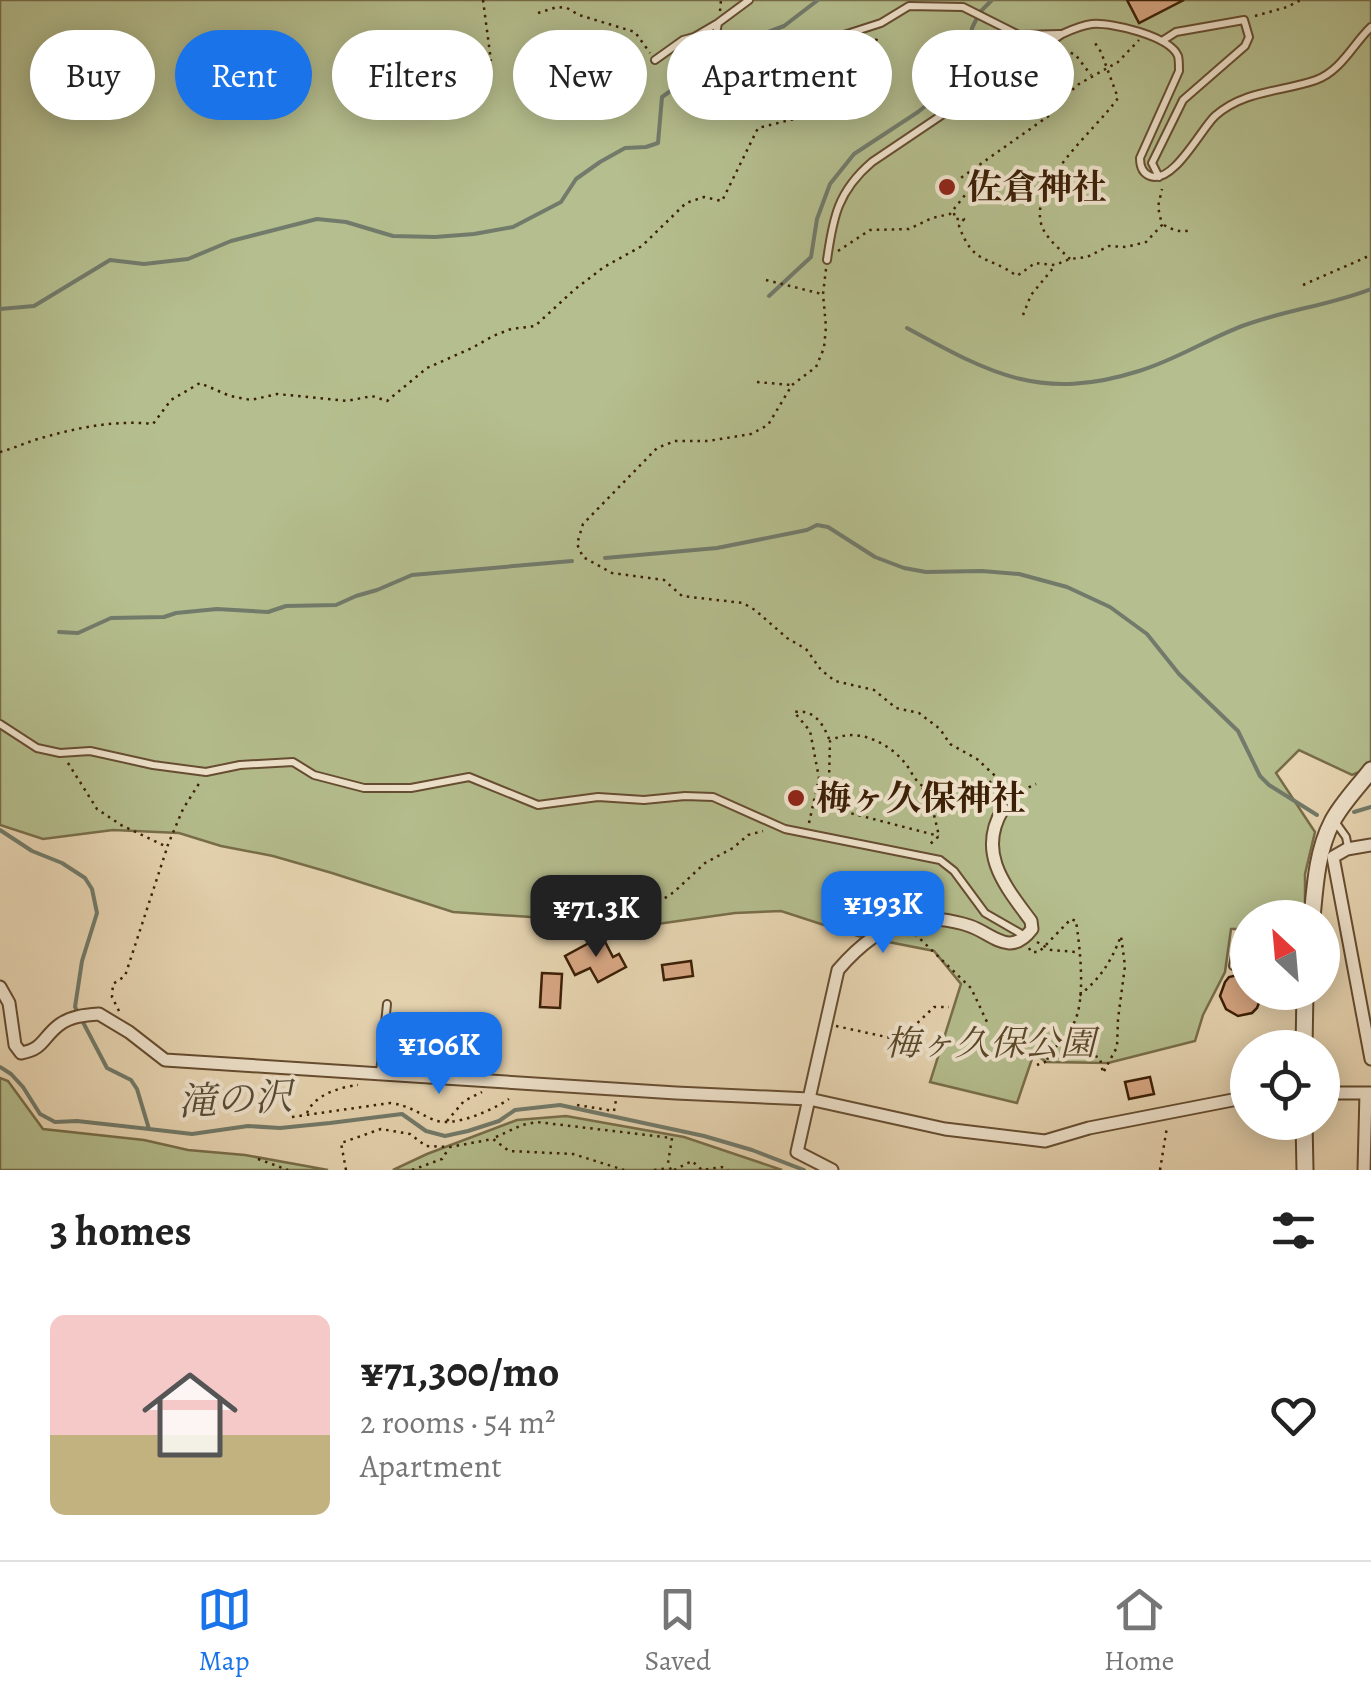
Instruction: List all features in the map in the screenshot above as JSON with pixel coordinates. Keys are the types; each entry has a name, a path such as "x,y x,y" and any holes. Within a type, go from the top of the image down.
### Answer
{"street":[{"path":"1314,900 1325,838 1333,820 1371,770"},
{"path":"832,1170 807,1163 798,1152 838,970 858,947 911,919 970,926 998,942 1014,943 1026,937 1032,930 1031,921 1000,879 993,858 997,820 1003,810"},
{"path":"1371,845 1349,848 1333,856 1371,1059"},
{"path":"0,987 9,1003 14,1045 21,1053 36,1050 59,1025 76,1017 99,1014 165,1060 809,1100 945,1129 1046,1141 1089,1128 1230,1100"},
{"path":"1340,1093 1368,1093 1364,1168"},
{"path":"1304,1140 1305,1170"}],"lane":[{"path":"655,60 749,0"},
{"path":"718,23 715,40 726,59 770,66 818,42 881,23 909,6 964,7 1011,30"},
{"path":"1158,177 1152,163 1184,100 1245,46 1249,37 1244,20 1176,32 1162,41"},
{"path":"1072,30 1088,24 1109,24 1162,41 1179,57 1179,71 1140,158 1147,175 1158,177 1177,164 1218,113 1250,96 1317,80 1331,72 1371,27"},
{"path":"827,260 834,215 843,194 872,162 934,120"},
{"path":"0,724 37,748 60,753 90,752 153,766 206,772 240,765 292,762 314,774 364,788 411,788 469,776 538,805 598,797 713,797 807,834 940,860 954,871 986,912 1026,937"},
{"path":"1333,820 1349,848"},
{"path":"376,1072 386,1004"}],"path":[{"path":"483,0 487,30"},
{"path":"1244,20 1300,0"},
{"path":"538,13 567,8 579,16 635,32 655,60"},
{"path":"0,452 99,425 153,424 171,400 200,383 251,400 278,394 347,402 372,396 388,401 427,368 493,336 535,326 604,267 642,246 686,203 704,197 722,201 758,128 858,103 875,64 881,23"},
{"path":"955,182 1050,114 1062,98 1118,62 1143,34"},
{"path":"1070,258 1044,231 1038,212 1059,168 1118,98 1095,44"},
{"path":"1074,54 1092,76"},
{"path":"980,166 954,211 909,229 865,232 827,260 824,348 816,366 792,385 768,425 751,434 708,441 675,441 657,448 583,524 577,544 583,557 612,573 664,580 682,596 743,603 806,650 835,681 874,690 896,708 919,713 940,729 950,744 1006,786 1023,790 1036,784"},
{"path":"1023,316 1031,295 1055,265 1109,246 1146,242 1158,232 1162,224 1158,207 1162,189"},
{"path":"954,211 955,218 964,219 959,226 968,248 982,259 998,262 1017,276 1035,263 1055,265"},
{"path":"1162,224 1173,230 1191,230"},
{"path":"1304,285 1371,255"},
{"path":"766,280 823,294"},
{"path":"757,382 792,385"},
{"path":"807,834 819,778 810,731 794,712 803,711 819,720 830,741 829,780"},
{"path":"830,741 838,736 859,735 886,745 902,758 932,806 939,836 913,856"},
{"path":"60,753 97,809 167,846"},
{"path":"129,1032 112,997 113,984 125,976 167,846 206,772"},
{"path":"819,778 841,782"},
{"path":"908,780 952,805 980,792 994,778"},
{"path":"1003,810 1008,800 1006,786"},
{"path":"814,804 939,836"},
{"path":"636,922 705,864 748,835 776,825"},
{"path":"1026,937 1031,952 1038,952 1071,919 1076,921 1081,967 1078,1013 1046,1062"},
{"path":"904,922 972,988 987,1022"},
{"path":"1037,1065 1094,1054 1100,1058 1103,1073 1117,1047 1125,966 1121,936 1101,976 1079,996"},
{"path":"1026,937 1051,950 1079,952"},
{"path":"825,1024 900,1040 934,1006 949,1007"},
{"path":"306,1115 310,1105 341,1087 366,1085 376,1072"},
{"path":"446,1122 464,1101 510,1082"},
{"path":"577,1105 614,1111 618,1089"},
{"path":"292,1118 390,1103 404,1104 446,1122 492,1110 509,1099"},
{"path":"1160,1170 1169,1112"},
{"path":"346,1170 341,1144 381,1129 410,1134 426,1146 450,1147 494,1139 537,1122 672,1138 668,1163 672,1169"},
{"path":"494,1139 509,1151 573,1154 624,1170"},
{"path":"412,1170 442,1160 450,1147"},
{"path":"258,1159 288,1170"},
{"path":"654,1170 672,1169 692,1161 702,1170 722,1166 728,1170"}],"green space":[{"name":"梅ヶ久保公園","path":"0,0 1371,0 1371,767 1352,775 1299,750 1276,773 1315,832 1305,874 1305,900 1230,900 1225,972 1203,1015 1195,1041 1108,1063 1046,1062 1034,1053 1017,1103 930,1082 961,984 934,951 858,936 781,911 735,913 622,929 453,912 332,873 179,833 113,830 43,839 0,825"},
{"path":"0,1078 8,1081 43,1129 144,1140 328,1170 0,1170"},
{"path":"566,1116 684,1137 782,1170 393,1170 517,1120"}],"building":[{"path":"1127,0 1184,0 1139,23"},
{"path":"602,936 613,957 619,954 626,967 598,982 590,968 575,975 565,956"},
{"path":"691,961 693,976 664,980 662,965"},
{"path":"542,973 562,974 560,1008 540,1007"},
{"path":"1229,977 1230,1010 1255,1010 1252,1013 1238,1016 1226,1009 1220,996"},
{"path":"1150,1077 1154,1094 1129,1099 1125,1082"}],"waterway":[{"path":"0,309 34,306 110,260 144,264 188,259 231,241 317,219 346,222 393,236 435,237 513,227 561,202 576,179 600,162 625,148 658,143 662,97 738,43 784,26 818,0"},
{"path":"981,11 992,0"},
{"path":"769,296 811,257 817,219 830,184 854,154 918,112 959,79 968,65 972,28 977,18"},
{"path":"907,328 991,370 1045,383 1073,384 1139,371 1245,325 1371,289"},
{"path":"605,558 717,548 817,525 828,527 875,557 904,568 1019,574 1067,587 1110,607 1147,634 1179,674 1238,731 1260,776 1317,815"},
{"path":"59,632 78,633 111,618 164,617 217,609 268,612 286,606 336,605 412,575 572,561"},
{"path":"1354,812 1371,807"},
{"name":"滝の沢","path":"0,830 32,851 62,863 85,878 92,889 97,913 82,961 75,1007 107,1068 131,1080 137,1089 149,1129 192,1134 402,1114 426,1131 445,1136 499,1121 515,1110 560,1105 704,1136 804,1170"},
{"path":"0,1067 23,1087 40,1114 55,1122 149,1129"}],"place":[{"name":"佐倉神社","path":"947,187"},
{"name":"梅ヶ久保神社","path":"796,798"}]}
